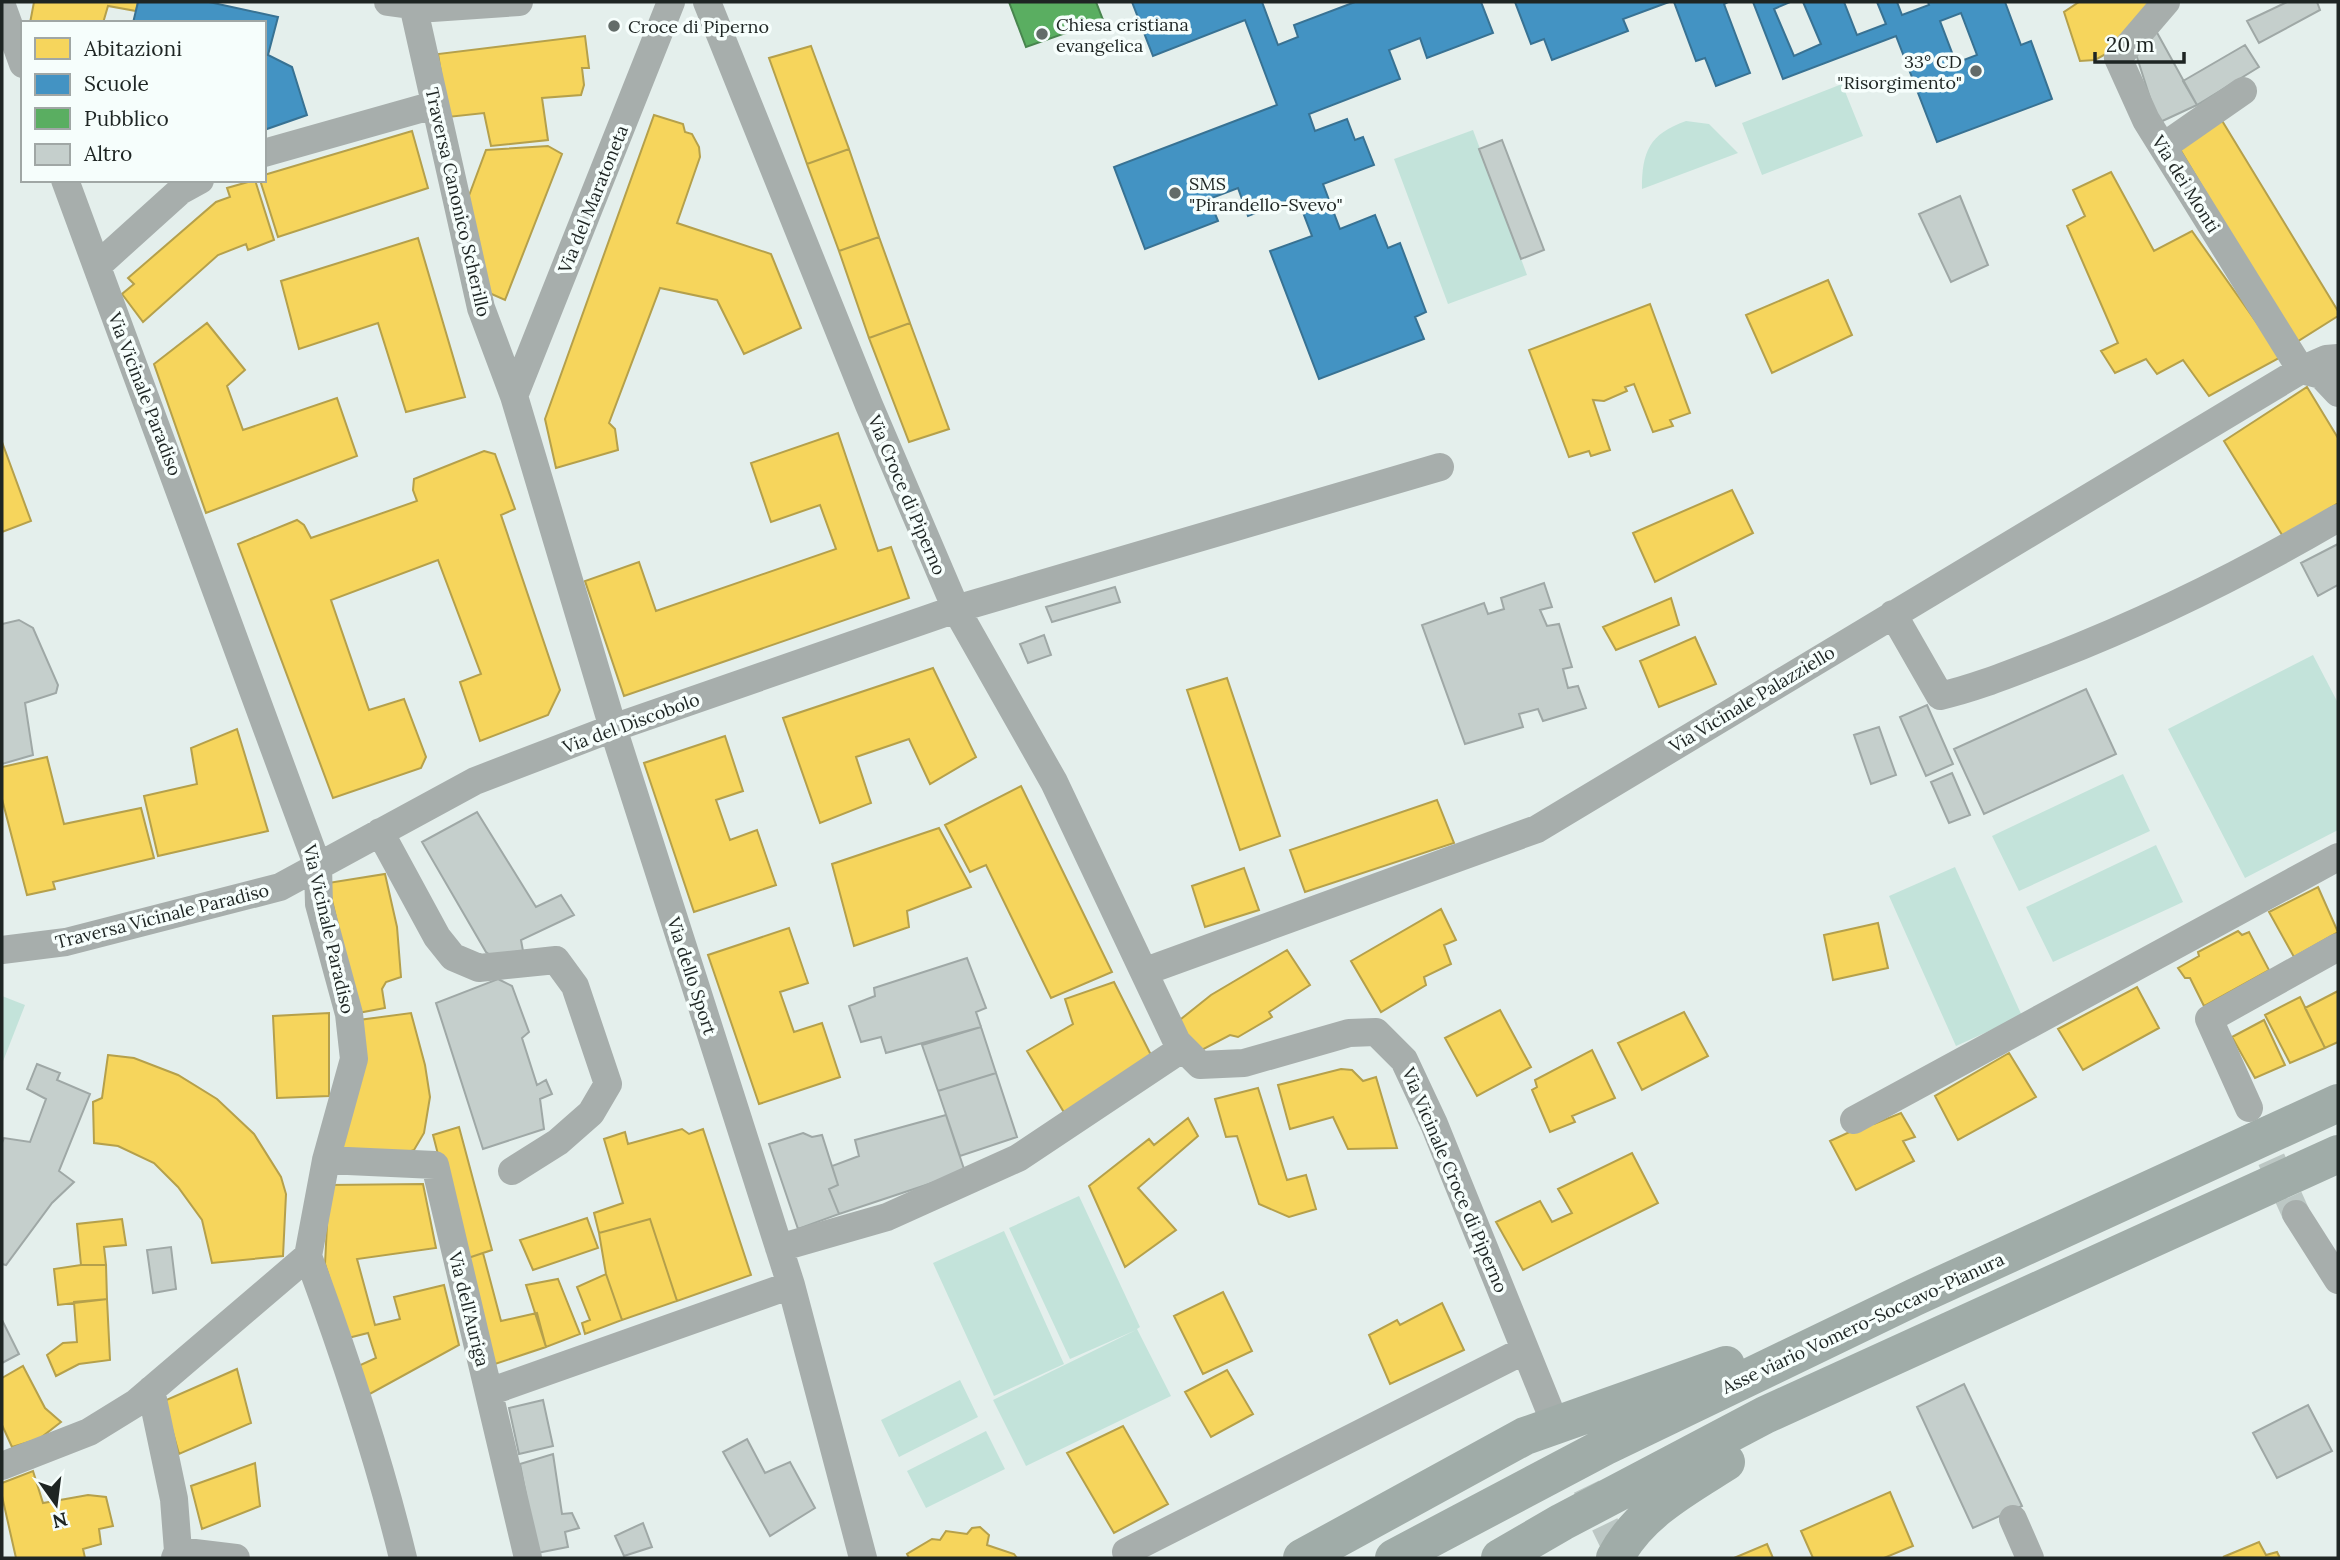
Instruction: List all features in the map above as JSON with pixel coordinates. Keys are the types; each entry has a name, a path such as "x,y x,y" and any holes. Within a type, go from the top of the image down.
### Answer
{"highway":[{"name":"Asse viario Vomero-Soccavo-Pianura","path":"1394,1558 1604,1447 1915,1297 2338,1103"},
{"path":"1500,1558 1562,1522 1765,1415 2338,1154"},
{"path":"1302,1558 1525,1436 1915,1297"},
{"path":"1615,1558 1641,1522 1671,1496 1899,1356"}],"street":[{"path":"400,3 432,8 519,2"},
{"name":"Via del Maratoneta","path":"514,396 671,2"},
{"name":"Via Croce di Piperno","path":"707,2 869,405 956,610 1054,782 1146,971"},
{"name":"Via dei Monti","path":"2166,2 2118,58 2146,120 2164,146 2326,358"},
{"name":"Traversa Canonico Scherillo","path":"400,3 434,105 481,308 514,396"},
{"path":"2,6 21,58"},
{"path":"2164,146 2243,91"},
{"path":"266,152 434,105"},
{"name":"Via Vicinale Paradiso","path":"66,182 318,867 319,904 349,1014 354,1059 326,1160 308,1256"},
{"path":"97,266 180,191 196,182"},
{"path":"2326,358 2321,375 2338,393"},
{"name":"Via Vicinale Palazziello","path":"1146,971 1537,829 1893,614 2326,358"},
{"name":"Via dello Sport","path":"514,396 613,728 791,1285 863,1558"},
{"name":"Via del Discobolo","path":"318,867 475,781 613,728 956,610 1440,467"},
{"path":"1893,614 1940,696 1967,690 2100,639 2245,572 2338,518"},
{"path":"380,832 437,937 453,957 479,968 556,960 575,986 608,1084 591,1113 558,1142 512,1171"},
{"path":"1854,1120 2338,857"},
{"name":"Traversa Vicinale Paradiso","path":"2,950 66,943 279,887 318,867"},
{"path":"2249,1108 2209,1018 2338,947"},
{"name":"Via Vicinale Croce di Piperno","path":"1146,971 1177,1042 1200,1065 1244,1063 1349,1033 1376,1032 1404,1060 1434,1124 1550,1411"},
{"path":"779,1248 887,1217 1018,1158 1184,1048"},
{"name":"Via dell'Auriga","path":"326,1160 435,1165 527,1558"},
{"path":"2296,1213 2338,1280"},
{"path":"2,1466 89,1432 151,1390 308,1256 346,1359 384,1482 403,1558"},
{"path":"489,1392 791,1285"},
{"path":"1126,1552 1525,1350"},
{"path":"151,1390 174,1499 177,1555 236,1558"},
{"path":"2013,1519 2030,1558"}],"green space":[{"path":"1842,84 1863,136 1762,175 1742,123"},
{"path":"1686,121 1709,124 1738,153 1642,189 1644,165 1650,146 1664,132"},
{"path":"1473,130 1527,275 1448,304 1394,159"},
{"path":"2313,655 2338,703 2338,830 2245,878 2168,729"},
{"path":"2123,774 2150,831 2019,891 1992,836"},
{"path":"2156,845 2183,902 2053,962 2026,907"},
{"path":"1955,867 2022,1016 1956,1046 1889,896"},
{"path":"2,996 25,1005 2,1064"},
{"path":"1079,1196 1140,1327 1137,1329 1171,1396 1026,1466 993,1400 1136,1330 1070,1359 1009,1228"},
{"path":"1004,1231 1064,1364 994,1396 933,1263"},
{"path":"960,1380 978,1417 899,1457 881,1420"},
{"path":"986,1431 1005,1469 926,1508 907,1471"}],"building: Abitazioni":[{"path":"34,2 138,2 136,11 108,6 104,21 30,21"},
{"path":"2079,2 2153,2 2115,49 2095,60 2080,61 2064,12"},
{"path":"585,36 589,68 582,68 584,85 581,95 542,98 548,140 491,146 484,113 448,117 438,54"},
{"path":"811,46 849,149 807,164 769,58"},
{"path":"654,115 683,124 685,132 692,134 699,147 700,157 677,223 771,254 801,328 744,354 717,300 660,288 609,423 615,429 618,450 556,468 545,419"},
{"path":"2221,119 2338,311 2338,316 2295,343 2178,146"},
{"path":"412,131 428,188 278,237 261,182 266,182 266,174"},
{"path":"548,146 562,154 505,300 487,292 464,209 486,150"},
{"path":"849,149 879,237 839,251 807,164"},
{"path":"2111,172 2154,251 2192,231 2281,357 2209,396 2183,360 2157,374 2146,359 2115,373 2101,351 2118,343 2067,226 2085,216 2073,190"},
{"path":"256,182 274,240 248,250 246,244 218,255 143,322 122,294 134,284 128,278 216,202 230,197 227,188"},
{"path":"879,237 910,323 869,338 839,251"},
{"path":"418,238 465,397 406,412 378,323 299,349 281,281"},
{"path":"1828,280 1852,335 1772,373 1746,315"},
{"path":"1650,304 1690,413 1670,420 1673,426 1653,432 1634,384 1625,387 1627,391 1604,401 1593,400 1610,450 1591,456 1589,451 1569,457 1529,350"},
{"path":"207,323 245,370 227,386 243,430 337,398 357,456 206,513 154,364"},
{"path":"910,323 949,429 909,442 869,338"},
{"path":"2307,387 2338,438 2338,503 2284,538 2224,441"},
{"path":"838,433 878,551 891,547 909,598 624,696 585,581 639,562 656,611 836,549 820,505 771,522 751,463"},
{"path":"2,442 31,521 2,532"},
{"path":"484,451 495,454 515,509 501,515 560,690 548,715 480,741 460,682 481,674 438,560 331,600 369,710 404,699 426,757 421,768 333,798 238,544 297,520 304,525 311,538 417,501 413,490 414,479"},
{"path":"1732,490 1753,533 1655,582 1633,533"},
{"path":"1671,598 1679,625 1616,650 1603,627"},
{"path":"1695,637 1716,684 1659,707 1640,661"},
{"path":"933,668 976,757 930,784 909,739 856,757 871,803 820,823 783,718"},
{"path":"1227,678 1280,836 1240,850 1187,690"},
{"path":"237,729 268,831 158,856 144,796 197,784 191,748"},
{"path":"725,736 743,791 716,800 730,840 757,830 776,885 694,912 644,763"},
{"path":"47,757 64,824 141,808 154,858 53,882 55,889 27,895 2,799 2,767"},
{"path":"1021,786 1112,972 1051,998 986,865 970,872 945,825"},
{"path":"1437,800 1454,843 1305,892 1290,850"},
{"path":"939,828 971,887 907,911 909,927 854,946 832,864"},
{"path":"1244,868 1259,910 1205,927 1192,886"},
{"path":"385,874 397,927 401,977 386,982 382,989 385,1008 358,1013 328,883"},
{"path":"2318,887 2338,932 2294,957 2269,912"},
{"path":"1441,909 1456,940 1444,945 1451,964 1424,977 1426,985 1381,1012 1351,961"},
{"path":"1878,923 1888,968 1833,980 1824,935"},
{"path":"789,928 808,983 780,992 794,1032 822,1023 840,1077 759,1104 708,955"},
{"path":"2238,931 2242,935 2249,932 2269,970 2204,1006 2190,978 2185,978 2178,968 2199,956 2198,952"},
{"path":"1287,950 1310,985 1269,1012 1272,1017 1238,1037 1230,1035 1196,1053 1176,1023 1211,995"},
{"path":"1114,982 1151,1055 1065,1114 1027,1051 1073,1024 1065,999"},
{"path":"2137,987 2159,1028 2083,1070 2058,1029"},
{"path":"2338,991 2338,1042 2325,1048 2305,1008"},
{"path":"2300,997 2325,1048 2290,1063 2265,1015"},
{"path":"1500,1010 1531,1067 1477,1096 1445,1038"},
{"path":"1684,1012 1708,1056 1642,1090 1618,1043"},
{"path":"329,1013 329,1096 277,1098 273,1016"},
{"path":"411,1013 425,1065 430,1097 424,1133 414,1150 395,1157 338,1151 359,1020"},
{"path":"2264,1020 2285,1065 2255,1078 2232,1037"},
{"path":"1592,1050 1615,1098 1572,1116 1575,1122 1550,1132 1532,1090 1537,1087 1535,1080"},
{"path":"2009,1053 2036,1097 1958,1140 1935,1096"},
{"path":"108,1055 134,1058 178,1075 217,1099 254,1134 281,1177 286,1194 283,1256 212,1263 202,1220 178,1187 154,1163 118,1146 94,1143 93,1102 102,1098"},
{"path":"1341,1069 1352,1070 1363,1081 1376,1077 1397,1148 1348,1149 1333,1117 1290,1129 1278,1085"},
{"path":"1258,1088 1287,1180 1306,1175 1316,1209 1289,1217 1259,1204 1237,1136 1226,1137 1215,1099"},
{"path":"1901,1113 1915,1137 1903,1141 1914,1161 1856,1190 1830,1141 1869,1123 1874,1124"},
{"path":"1188,1118 1198,1136 1138,1188 1176,1230 1125,1267 1089,1186 1149,1139 1154,1145"},
{"path":"459,1127 492,1250 465,1259 433,1135"},
{"path":"682,1129 689,1134 703,1129 751,1275 677,1301 650,1219 599,1233 594,1213 623,1203 604,1139 625,1132 628,1144"},
{"path":"1632,1153 1658,1203 1523,1270 1496,1222 1540,1201 1552,1222 1572,1213 1558,1189"},
{"path":"423,1184 436,1248 357,1259 375,1325 400,1319 394,1297 444,1285 459,1345 366,1396 356,1367 376,1358 368,1333 348,1338 325,1264 329,1185"},
{"path":"587,1218 598,1248 533,1270 520,1240"},
{"path":"122,1219 126,1245 104,1247 106,1265 81,1265 77,1224"},
{"path":"650,1219 677,1301 622,1320 606,1274 599,1233"},
{"path":"483,1253 501,1321 537,1313 546,1347 492,1365 465,1259"},
{"path":"106,1265 107,1299 58,1305 54,1269"},
{"path":"606,1274 622,1320 585,1334 582,1323 590,1320 577,1287"},
{"path":"558,1279 580,1334 546,1347 526,1285"},
{"path":"1223,1292 1252,1351 1203,1374 1174,1316"},
{"path":"107,1299 110,1360 79,1364 56,1376 47,1355 63,1343 77,1342 74,1302"},
{"path":"1442,1303 1464,1350 1390,1384 1369,1335 1397,1320 1400,1325"},
{"path":"23,1366 45,1408 61,1422 39,1439 12,1447 2,1425 2,1378"},
{"path":"237,1369 251,1423 179,1454 164,1401"},
{"path":"1227,1370 1253,1414 1211,1437 1185,1392"},
{"path":"1123,1426 1168,1504 1114,1533 1067,1453"},
{"path":"255,1463 260,1506 202,1529 191,1486"},
{"path":"33,1471 43,1503 88,1495 106,1497 113,1526 99,1529 101,1544 83,1549 85,1558 16,1558 2,1496 2,1483"},
{"path":"1890,1492 1913,1546 1884,1558 1813,1558 1801,1531"},
{"path":"980,1527 989,1535 987,1545 1014,1554 1017,1558 909,1558 907,1554 932,1539 940,1540 946,1531 967,1534 972,1528"},
{"path":"2259,1542 2266,1555 2277,1552 2280,1558 2223,1557"},
{"path":"1767,1544 1773,1558 1734,1558"}],"building: Scuole":[{"path":"138,2 209,2 278,17 268,55 292,67 307,115 266,129 266,21 133,21"},
{"name":"SMS \"Pirandello-Svevo\"","path":"1132,2 1262,2 1278,45 1298,37 1294,25 1355,2 1481,2 1493,33 1427,58 1420,38 1389,50 1400,79 1309,114 1315,131 1347,119 1355,140 1363,137 1374,165 1323,184 1340,229 1375,215 1388,248 1400,243 1426,312 1415,317 1424,339 1319,379 1270,251 1312,236 1297,197 1248,216 1238,188 1209,199 1218,221 1145,249 1114,167 1277,105 1245,20 1153,56"},
{"path":"1515,2 1669,2 1623,19 1628,31 1552,60 1544,39 1531,44"},
{"path":"1674,2 1728,2 1724,4 1750,73 1716,86 1705,58 1696,61"},
{"name":"33° CD \"Risorgimento\"","path":"1753,2 1790,2 1774,9 1794,56 1821,44 1803,2 1844,2 1857,35 1886,24 1877,2 1897,2 1902,15 1929,5 1928,2 2005,2 2021,45 2031,41 2052,99 1937,142 1896,36 1783,79","holes":["1961,13 1977,55 1956,63 1940,21"]}],"building: Pubblico":[{"name":"Chiesa cristiana evangelica","path":"1009,2 1096,2 1103,20 1026,47"}],"building: Altro":[{"path":"2287,2 2317,2 2320,10 2259,43 2247,21"},
{"path":"2155,29 2197,105 2158,123 2136,54"},
{"path":"2245,45 2259,67 2197,105 2183,81"},
{"path":"1502,140 1544,250 1521,259 1479,149"},
{"path":"1960,196 1988,265 1951,282 1919,214"},
{"path":"2338,544 2338,585 2318,596 2301,563"},
{"path":"1544,583 1552,607 1540,610 1547,626 1559,624 1572,667 1563,669 1568,688 1578,686 1586,708 1543,721 1538,709 1519,714 1523,727 1465,744 1422,625 1484,603 1488,614 1504,609 1501,598"},
{"path":"1115,587 1120,602 1052,622 1046,607"},
{"path":"19,620 33,628 58,685 56,693 25,703 33,755 2,764 2,624"},
{"path":"1044,635 1051,655 1028,663 1020,644"},
{"path":"2086,689 2116,754 1984,814 1954,749"},
{"path":"1927,705 1953,764 1926,776 1900,717"},
{"path":"1879,727 1896,775 1871,784 1854,735"},
{"path":"1952,773 1970,815 1949,823 1931,782"},
{"path":"477,812 536,907 561,895 574,915 521,940 523,951 490,955 486,952 422,842"},
{"path":"967,958 986,1008 976,1012 981,1027 886,1053 881,1037 861,1042 849,1006 875,996 874,988"},
{"path":"498,979 512,986 529,1032 522,1038 537,1085 546,1080 552,1094 540,1099 544,1129 483,1149 436,1003"},
{"path":"981,1027 996,1073 938,1091 922,1045"},
{"path":"37,1064 60,1073 57,1080 90,1094 59,1171 74,1182 52,1203 6,1265 2,1264 2,1143 4,1138 30,1142 46,1099 27,1089"},
{"path":"996,1073 1017,1137 960,1156 938,1091"},
{"path":"946,1115 965,1172 839,1214 829,1189 838,1185 832,1166 859,1156 855,1140"},
{"path":"803,1133 812,1137 822,1135 838,1185 829,1189 839,1214 798,1229 769,1144"},
{"path":"171,1247 176,1289 153,1293 147,1250"},
{"path":"2,1320 19,1354 2,1363"},
{"path":"1964,1384 2022,1506 1973,1528 1917,1407"},
{"path":"543,1400 553,1446 519,1454 509,1408"},
{"path":"2308,1405 2332,1451 2277,1478 2253,1433"},
{"path":"747,1439 765,1473 790,1462 815,1508 770,1536 723,1452"},
{"path":"553,1454 562,1514 572,1513 579,1528 565,1532 568,1547 537,1553 520,1464"},
{"path":"643,1523 652,1547 624,1556 615,1536"}],"tunnel":[{"path":"2254,1121 2296,1214"},
{"path":"1550,1411 1621,1558"}],"place":[{"name":"Croce di Piperno","path":"614,26"},
{"name":"Chiesa cristiana evangelica","path":"1042,34"},
{"name":"33° CD \"Risorgimento\"","path":"1976,71"},
{"name":"SMS \"Pirandello-Svevo\"","path":"1175,193"}]}
